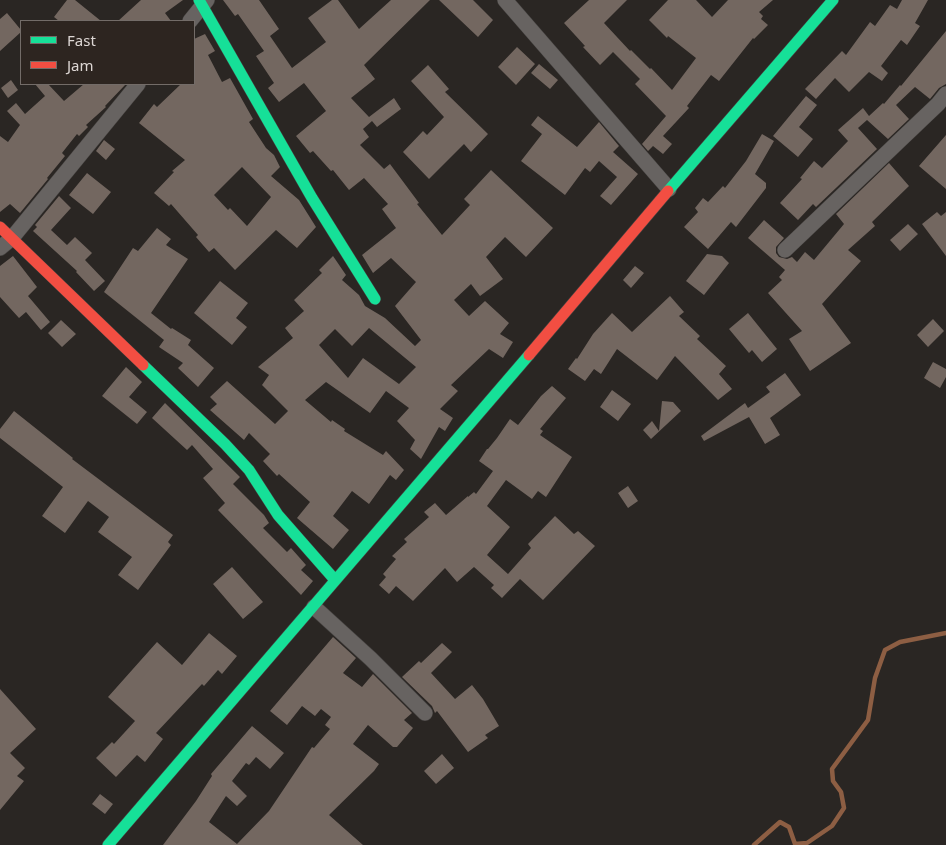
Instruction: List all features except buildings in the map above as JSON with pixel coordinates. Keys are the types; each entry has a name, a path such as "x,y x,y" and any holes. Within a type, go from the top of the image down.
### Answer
{"main road":[{"path":"108,845 833,0"},
{"path":"203,2 312,198 375,299"},
{"path":"0,227 225,444 249,470 278,515 334,580"}],"street":[{"path":"505,0 669,189"},
{"path":"191,20 203,2"},
{"path":"0,248 12,238 137,85"},
{"path":"785,250 938,104 946,94"},
{"path":"314,607 371,659 425,713"}],"waterway":[{"path":"754,845 780,822 789,827 795,844 807,843 832,826 844,808 841,792 833,781 832,769 868,720 875,678 885,650 900,642 946,633"}],"traffic: fast":[{"path":"199,0 312,198 375,299"},
{"path":"668,191 833,0"},
{"path":"108,845 529,355"},
{"path":"143,365 225,444 249,470 278,515 335,580"}],"traffic: jam":[{"path":"529,355 668,191"},
{"path":"0,227 143,365"}]}
